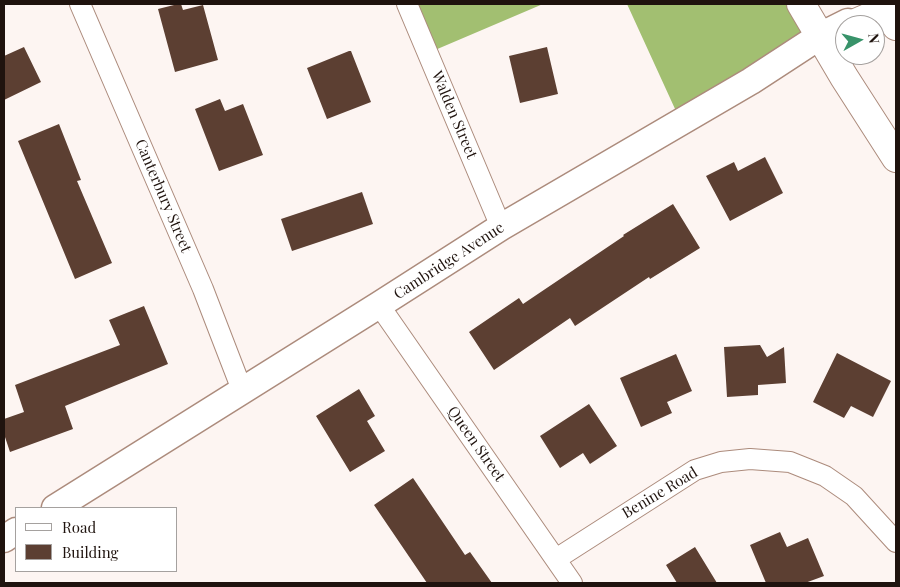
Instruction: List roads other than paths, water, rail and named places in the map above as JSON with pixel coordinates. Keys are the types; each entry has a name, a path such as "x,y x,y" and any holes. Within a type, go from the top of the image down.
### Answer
{"main road":[{"path":"801,4 844,77 896,158"}],"street":[{"name":"Canterbury Street","path":"80,4 203,289 242,390"},
{"name":"Walden Street","path":"407,4 501,227"},
{"path":"871,15 888,10"},
{"name":"Cambridge Avenue","path":"57,507 379,306 501,227 751,81 820,36 835,28"},
{"name":"Queen Street","path":"379,306 572,583"},
{"name":"Benine Road","path":"556,559 695,470 722,462 750,458 790,462 825,476 854,496 896,542"},
{"path":"4,538 15,532"}]}
